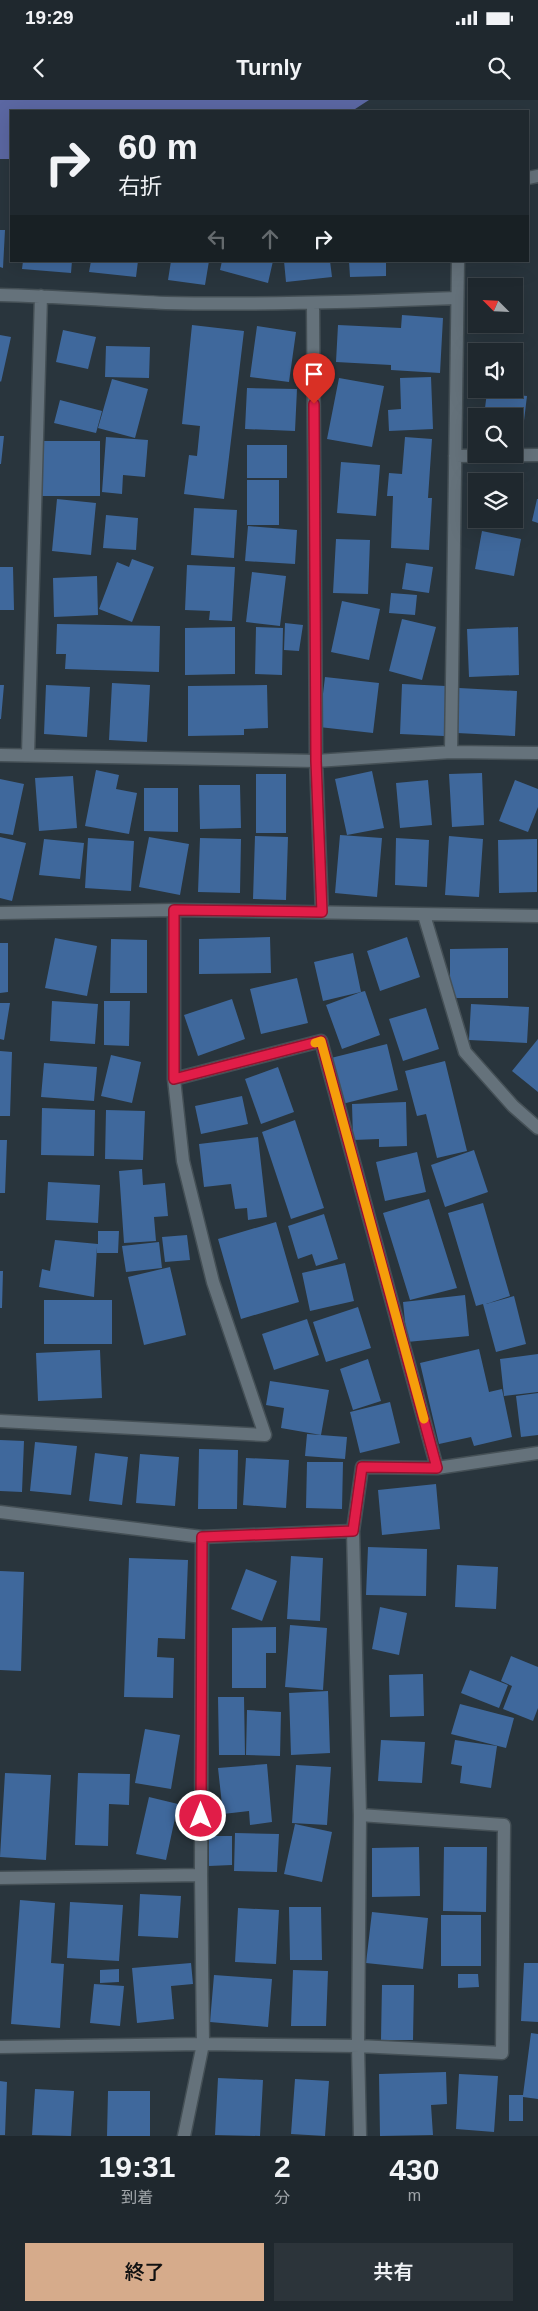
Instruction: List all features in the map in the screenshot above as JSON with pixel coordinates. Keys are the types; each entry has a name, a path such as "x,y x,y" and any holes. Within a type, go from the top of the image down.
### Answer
{"street":[{"path":"451,752 458,262"},
{"path":"0,296 41,296 166,303 313,304 457,298"},
{"path":"28,755 41,296"},
{"path":"313,304 316,761 322,912"},
{"path":"455,456 538,455"},
{"path":"0,755 316,761 451,752 538,754"},
{"path":"0,1420 265,1435 213,1282 183,1161 174,1079 174,910"},
{"path":"0,913 174,910 538,916"},
{"path":"424,915 465,1052 514,1106 538,1128"},
{"path":"174,1079 321,1041 437,1468"},
{"path":"360,2136 358,2046 360,1814 353,1531 362,1467 437,1468 538,1453"},
{"path":"0,1512 202,1537 353,1531"},
{"path":"184,2136 203,2044 201,1875 202,1537"},
{"path":"0,2047 203,2044 358,2046 502,2053 504,1825 360,1814"},
{"path":"0,1878 201,1875"}],"shaded area":[{"path":"0,100 369,100 354,110 10,110 10,159 0,159"}],"building":[{"path":"0,230 5,230 3,268 0,267"},
{"path":"23,262 72,262 71,273 22,269"},
{"path":"91,262 138,262 136,277 89,272"},
{"path":"171,262 209,262 205,285 168,280"},
{"path":"222,262 273,262 268,283 220,270"},
{"path":"284,262 330,262 332,277 286,282"},
{"path":"349,262 386,262 386,276 350,277"},
{"path":"402,315 443,318 440,373 391,370 391,365 336,362 338,325 401,328"},
{"path":"192,325 244,331 224,499 184,494 189,455 197,456 200,426 182,424"},
{"path":"257,326 296,332 289,382 250,377"},
{"path":"63,330 96,337 88,369 56,362"},
{"path":"0,335 11,337 1,382 0,381"},
{"path":"106,346 150,347 149,378 105,377"},
{"path":"431,377 433,429 389,431 388,410 401,409 400,378"},
{"path":"339,378 384,386 372,447 327,439"},
{"path":"112,379 148,389 135,438 98,428"},
{"path":"247,388 297,389 295,431 245,429"},
{"path":"523,396 527,396 523,429 523,408 485,408 486,398 523,398"},
{"path":"60,400 102,411 96,433 54,423"},
{"path":"0,436 4,436 1,464 0,464"},
{"path":"106,437 148,440 145,477 123,475 122,494 102,492"},
{"path":"405,437 432,439 428,498 432,498 429,550 391,548 393,496 387,496 389,473 402,474"},
{"path":"42,441 100,441 100,496 42,496"},
{"path":"247,445 287,445 287,478 247,478"},
{"path":"341,462 380,465 376,516 337,513"},
{"path":"247,480 279,480 279,525 247,525"},
{"path":"57,499 96,503 91,555 52,551"},
{"path":"538,499 538,523 532,521"},
{"path":"194,508 237,510 234,558 191,555"},
{"path":"106,515 138,518 136,550 103,548"},
{"path":"248,526 297,530 295,564 245,561"},
{"path":"482,531 521,539 514,576 475,569"},
{"path":"336,539 370,540 368,594 333,593"},
{"path":"132,559 154,567 132,622 99,609 117,562 129,567"},
{"path":"406,563 433,567 429,593 402,589"},
{"path":"187,565 235,567 232,621 209,620 210,611 185,610"},
{"path":"0,567 13,567 14,610 0,610"},
{"path":"252,572 286,576 280,626 246,622"},
{"path":"97,576 98,615 54,617 53,578"},
{"path":"391,593 417,595 415,615 389,613"},
{"path":"342,601 380,609 369,660 331,652"},
{"path":"402,619 436,627 422,680 389,671"},
{"path":"285,623 303,625 299,651 284,650"},
{"path":"57,624 160,626 159,672 65,669 66,654 56,654"},
{"path":"235,627 235,674 185,675 185,628"},
{"path":"256,627 283,628 282,675 255,674"},
{"path":"518,627 519,675 469,677 467,629"},
{"path":"325,677 379,683 373,733 319,727"},
{"path":"112,683 150,685 147,742 109,740"},
{"path":"402,684 446,686 444,736 400,734"},
{"path":"0,685 4,685 1,719 0,719"},
{"path":"46,685 90,687 87,737 44,734"},
{"path":"267,685 268,728 244,729 244,735 188,736 188,686"},
{"path":"459,688 517,691 515,736 457,733"},
{"path":"96,770 119,775 116,789 137,793 129,834 85,826"},
{"path":"372,771 384,828 347,835 335,779"},
{"path":"482,773 484,825 452,827 449,774"},
{"path":"256,774 286,774 286,833 256,833"},
{"path":"73,776 77,828 39,831 35,778"},
{"path":"0,779 24,784 13,835 0,833"},
{"path":"428,780 432,825 400,828 396,783"},
{"path":"515,780 538,789 538,807 528,832 499,821"},
{"path":"199,785 240,785 241,828 200,829"},
{"path":"144,788 178,788 178,832 144,831"},
{"path":"340,835 382,838 377,897 335,893"},
{"path":"255,836 288,837 286,900 253,899"},
{"path":"449,836 483,839 479,897 445,895"},
{"path":"0,837 26,843 12,901 0,898"},
{"path":"149,837 189,844 180,895 139,887"},
{"path":"88,838 134,841 131,891 85,888"},
{"path":"200,838 241,839 240,893 198,892"},
{"path":"396,838 429,840 427,887 395,885"},
{"path":"44,839 84,843 80,879 39,875"},
{"path":"537,839 537,892 499,893 498,840"},
{"path":"270,937 271,973 199,974 199,939"},
{"path":"407,937 420,977 380,991 367,951"},
{"path":"55,938 97,946 87,996 45,988"},
{"path":"111,939 147,940 147,993 110,993"},
{"path":"0,943 8,943 8,992 0,993"},
{"path":"508,948 508,998 450,998 450,949"},
{"path":"353,953 361,992 323,1001 314,962"},
{"path":"297,978 308,1023 261,1034 250,989"},
{"path":"365,991 380,1035 342,1049 326,1005"},
{"path":"232,999 245,1039 198,1056 184,1015"},
{"path":"52,1001 98,1004 95,1044 50,1041"},
{"path":"104,1001 130,1001 129,1046 104,1045"},
{"path":"0,1003 10,1003 4,1040 0,1039"},
{"path":"471,1004 529,1007 527,1043 469,1040"},
{"path":"426,1008 439,1049 403,1061 389,1019"},
{"path":"538,1039 538,1092 512,1071"},
{"path":"387,1044 398,1090 342,1104 331,1058"},
{"path":"0,1051 12,1052 10,1116 0,1116"},
{"path":"111,1055 141,1062 132,1103 101,1096"},
{"path":"445,1061 467,1151 437,1158 426,1114 417,1116 405,1071"},
{"path":"44,1063 97,1067 94,1101 41,1097"},
{"path":"278,1067 294,1112 261,1124 245,1079"},
{"path":"242,1096 248,1124 201,1134 195,1106"},
{"path":"406,1102 407,1146 379,1147 379,1139 353,1140 352,1104"},
{"path":"42,1108 95,1110 94,1156 41,1155"},
{"path":"106,1110 145,1111 143,1160 105,1159"},
{"path":"295,1120 324,1208 291,1219 262,1132"},
{"path":"258,1137 267,1217 248,1220 247,1208 235,1209 231,1184 204,1187 199,1144"},
{"path":"0,1140 7,1140 5,1193 0,1193"},
{"path":"474,1150 488,1192 445,1207 431,1165"},
{"path":"417,1152 426,1192 385,1201 376,1162"},
{"path":"142,1169 143,1185 165,1183 168,1216 154,1217 156,1241 124,1243 119,1171"},
{"path":"48,1182 100,1185 98,1223 46,1220"},
{"path":"429,1199 457,1288 410,1300 383,1213"},
{"path":"483,1203 510,1296 486,1304 514,1296 526,1344 496,1352 483,1304 476,1306 448,1213"},
{"path":"324,1214 338,1259 316,1266 312,1254 298,1259 288,1226"},
{"path":"276,1222 299,1302 241,1319 218,1239"},
{"path":"98,1231 119,1231 118,1253 97,1253 97,1247 94,1297 39,1287 42,1269 50,1271 55,1240 98,1244"},
{"path":"187,1235 190,1260 165,1262 162,1237"},
{"path":"159,1242 162,1268 126,1272 122,1246"},
{"path":"345,1263 354,1301 310,1311 302,1273"},
{"path":"170,1267 186,1335 144,1345 128,1277"},
{"path":"0,1271 3,1271 2,1308 0,1308"},
{"path":"465,1295 469,1336 407,1342 403,1302"},
{"path":"44,1300 112,1300 112,1344 44,1344"},
{"path":"358,1307 371,1348 326,1362 313,1322"},
{"path":"307,1319 319,1355 274,1370 262,1334"},
{"path":"479,1349 489,1392 502,1389 512,1437 474,1446 471,1437 439,1444 420,1363"},
{"path":"100,1350 102,1398 38,1401 36,1353"},
{"path":"538,1354 538,1392 504,1396 500,1359"},
{"path":"368,1359 381,1401 353,1410 340,1369"},
{"path":"270,1381 329,1390 321,1435 281,1428 284,1408 266,1405"},
{"path":"538,1393 538,1435 521,1437 516,1396"},
{"path":"390,1402 400,1443 360,1453 350,1412"},
{"path":"307,1434 347,1437 345,1459 305,1456"},
{"path":"0,1440 24,1441 22,1492 0,1491"},
{"path":"35,1442 77,1446 71,1495 30,1491"},
{"path":"199,1449 238,1450 237,1509 198,1509"},
{"path":"95,1453 128,1457 122,1505 89,1501"},
{"path":"140,1454 179,1457 175,1506 136,1503"},
{"path":"246,1458 289,1460 286,1508 243,1505"},
{"path":"307,1462 343,1462 342,1509 306,1508"},
{"path":"436,1484 440,1529 382,1535 378,1490"},
{"path":"368,1547 427,1549 426,1596 366,1595"},
{"path":"291,1556 323,1558 320,1621 287,1619"},
{"path":"129,1558 188,1560 185,1639 158,1638 157,1657 174,1658 173,1698 124,1697"},
{"path":"457,1565 498,1567 496,1609 455,1607"},
{"path":"246,1569 277,1581 262,1621 231,1609"},
{"path":"0,1571 24,1572 21,1671 0,1670"},
{"path":"380,1607 407,1613 399,1655 372,1649"},
{"path":"290,1625 327,1628 323,1690 285,1687"},
{"path":"276,1627 276,1653 266,1653 266,1688 232,1688 232,1628"},
{"path":"511,1656 538,1667 538,1708 533,1721 503,1709 512,1686 501,1681"},
{"path":"470,1670 508,1685 499,1708 461,1693"},
{"path":"423,1674 424,1716 390,1717 389,1675"},
{"path":"328,1691 330,1753 291,1755 289,1693"},
{"path":"218,1697 244,1697 245,1755 219,1755"},
{"path":"460,1704 514,1718 506,1748 451,1734"},
{"path":"247,1710 281,1712 280,1756 246,1755"},
{"path":"145,1729 180,1735 171,1789 135,1783"},
{"path":"381,1740 425,1742 422,1783 378,1781"},
{"path":"455,1740 497,1746 491,1788 460,1783 462,1766 451,1764"},
{"path":"267,1764 272,1822 250,1825 249,1811 223,1814 218,1768"},
{"path":"296,1765 331,1767 327,1825 292,1823"},
{"path":"5,1773 51,1775 46,1860 0,1857"},
{"path":"78,1773 130,1774 129,1805 109,1804 108,1846 75,1845"},
{"path":"149,1797 178,1804 166,1860 136,1854"},
{"path":"295,1824 332,1832 322,1882 284,1874"},
{"path":"235,1833 279,1834 277,1872 234,1871"},
{"path":"209,1836 232,1836 232,1865 209,1866"},
{"path":"419,1847 420,1896 372,1897 372,1848"},
{"path":"444,1847 487,1847 486,1912 443,1911"},
{"path":"140,1894 181,1896 178,1938 138,1936"},
{"path":"20,1900 55,1903 51,1963 64,1964 60,2028 11,2024"},
{"path":"70,1902 123,1905 119,1961 67,1958"},
{"path":"289,1907 321,1907 322,1960 290,1960"},
{"path":"238,1908 279,1910 276,1964 235,1962"},
{"path":"372,1912 428,1918 423,1969 366,1963"},
{"path":"441,1915 481,1915 481,1966 441,1966"},
{"path":"191,1963 193,1984 171,1986 174,2019 137,2023 132,1968"},
{"path":"524,1963 538,1963 538,2022 521,2021"},
{"path":"119,1969 119,1982 100,1983 100,1970"},
{"path":"293,1970 328,1971 326,2026 291,2026"},
{"path":"458,1974 478,1974 479,1987 458,1988"},
{"path":"214,1975 272,1979 268,2027 210,2022"},
{"path":"94,1984 124,1986 120,2026 90,2023"},
{"path":"382,1985 414,1985 413,2040 381,2040"},
{"path":"531,2033 538,2034 538,2099 523,2097 523,2121 509,2121 509,2095 523,2095"},
{"path":"446,2072 447,2104 431,2105 433,2135 380,2136 379,2074"},
{"path":"459,2074 498,2076 494,2132 456,2129"},
{"path":"218,2078 263,2080 260,2136 215,2135"},
{"path":"295,2079 329,2081 325,2136 291,2134"},
{"path":"0,2081 7,2082 5,2135 0,2135"},
{"path":"35,2089 74,2091 71,2136 32,2135"},
{"path":"108,2091 150,2091 150,2136 107,2136"}],"slow traffic":[{"path":"315,1043 321,1041 424,1419"}],"route":[{"path":"201,1816 202,1537 353,1531 362,1467 437,1468 321,1041 174,1079 174,910 322,912 316,761 314,404"}]}
